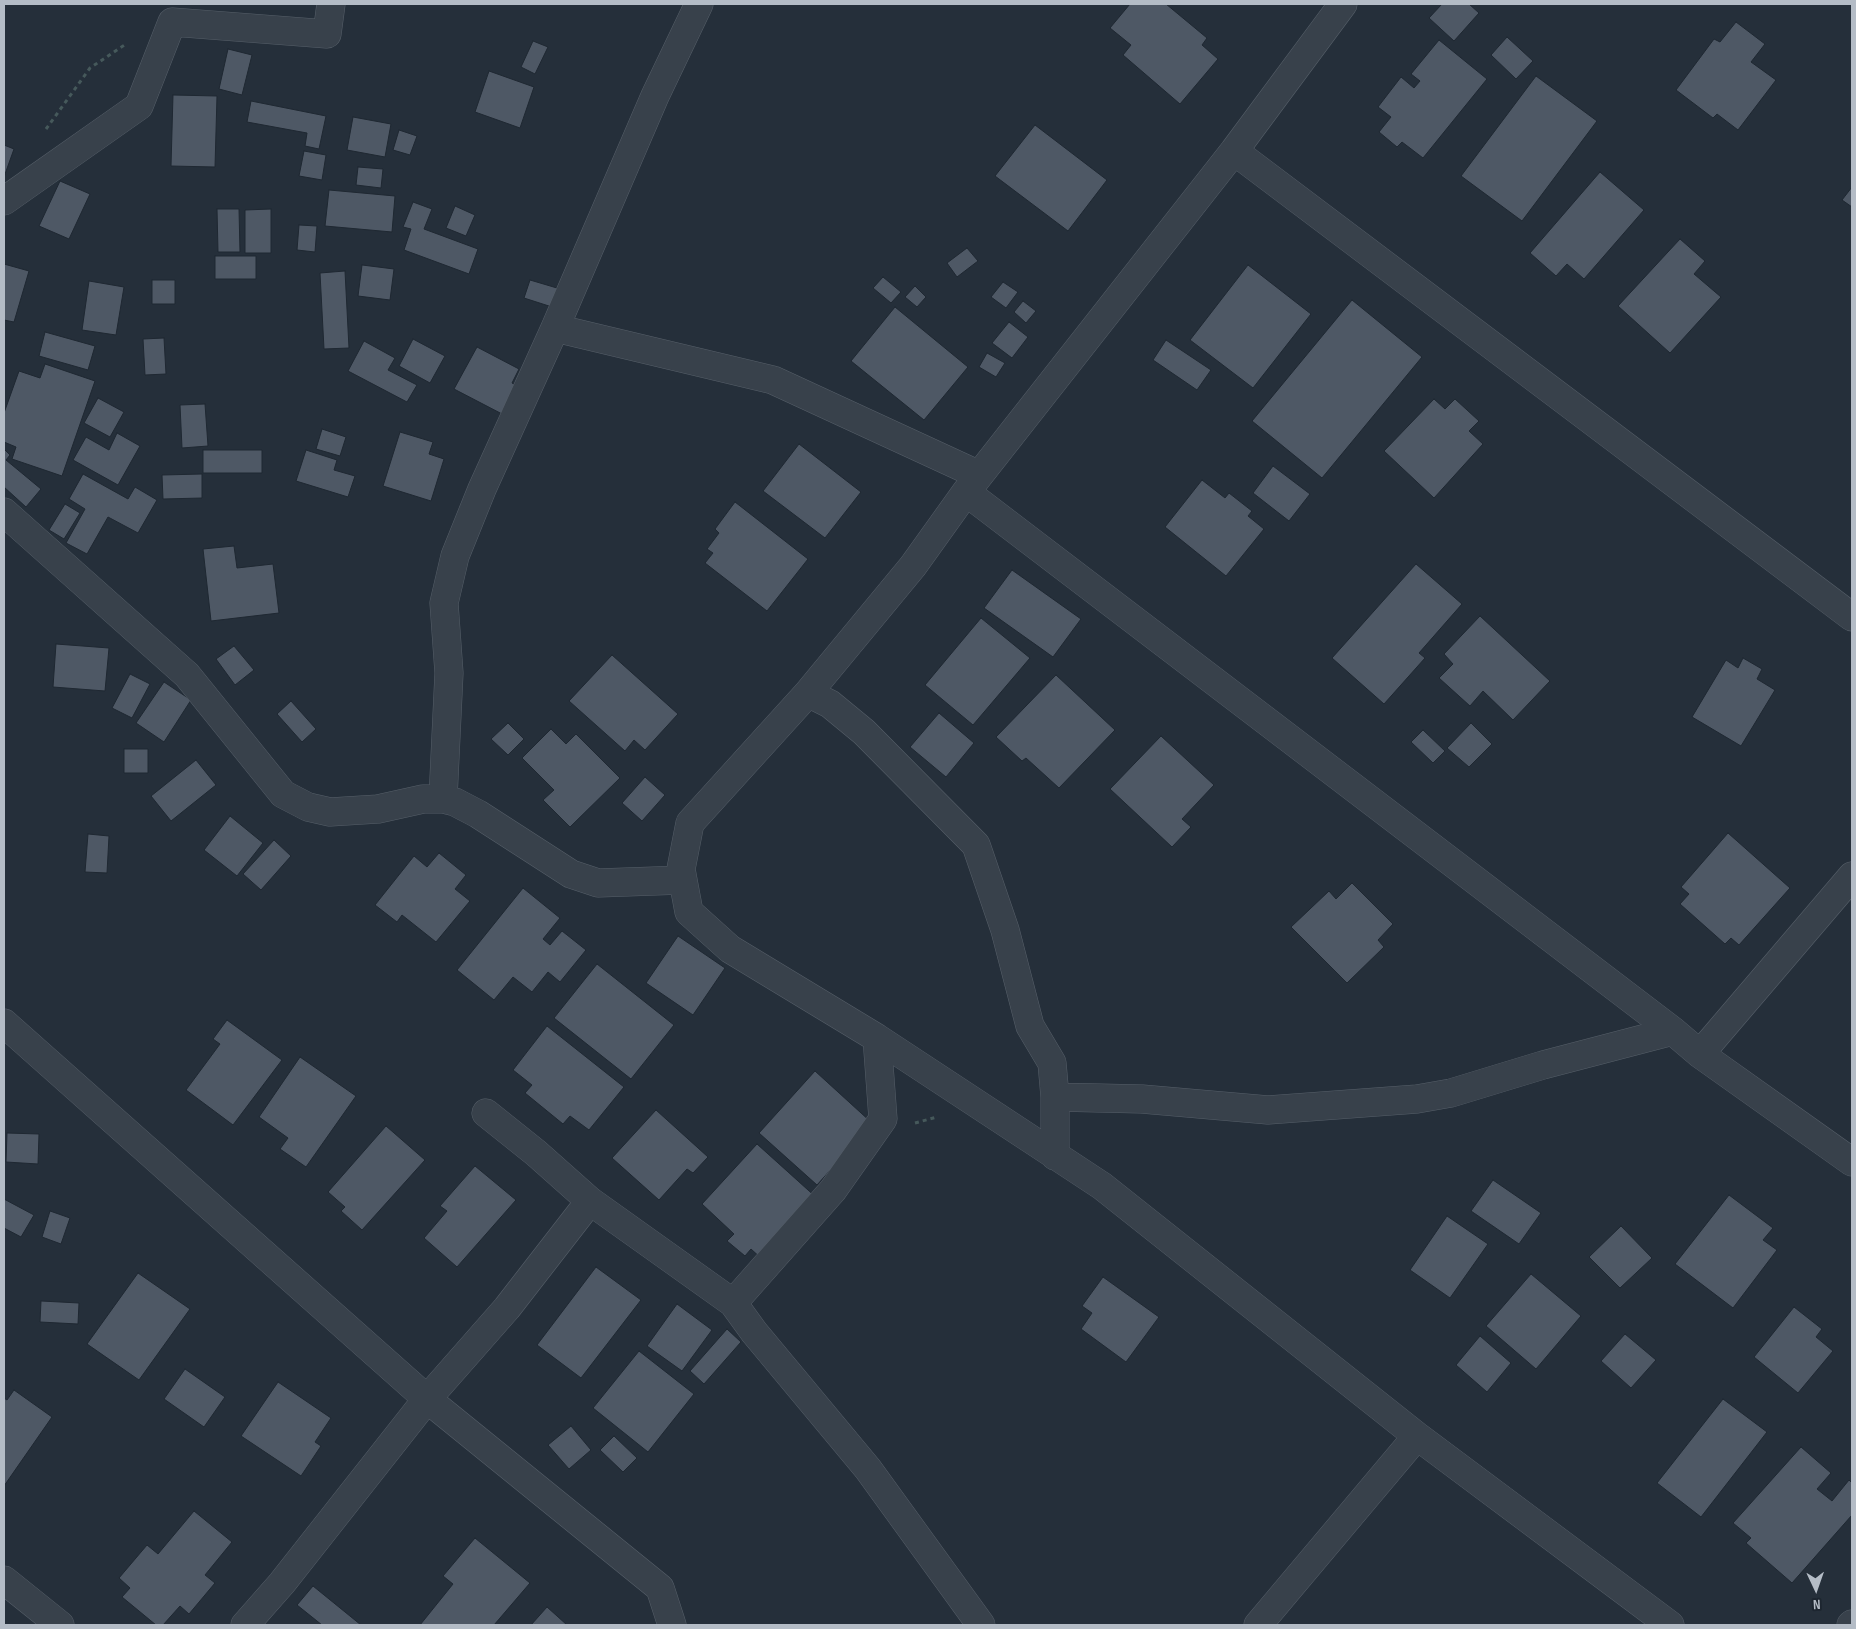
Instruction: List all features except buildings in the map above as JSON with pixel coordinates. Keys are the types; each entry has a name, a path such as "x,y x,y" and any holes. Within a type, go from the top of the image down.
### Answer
{"street":[{"path":"4,201 140,106 172,22 327,34 331,4"},
{"path":"443,799 449,673 444,603 455,556 482,489 555,328 655,96 699,4"},
{"path":"1343,4 1234,152 973,484 913,566 808,693 690,823 681,869 689,912 730,949 877,1038 1102,1186 1417,1436 1670,1625"},
{"path":"1234,152 1852,617"},
{"path":"555,328 773,380 973,484 1700,1054 1852,1162"},
{"path":"4,512 187,675 283,794 308,807 330,812 378,809 422,799 443,799 455,802 478,814 571,874 598,883 683,880"},
{"path":"808,693 830,704 864,732 976,845 1005,930 1030,1026 1052,1063 1055,1097 1055,1156"},
{"path":"1700,1054 1852,876"},
{"path":"4,1023 427,1399 660,1588 672,1625"},
{"path":"1055,1097 1142,1099 1268,1110 1417,1099 1451,1093 1543,1064 1673,1031"},
{"path":"733,1303 833,1190 883,1119 877,1038"},
{"path":"486,1113 536,1153 590,1201 733,1303 754,1332 868,1469 981,1625"},
{"path":"245,1625 282,1583 427,1399 507,1308 590,1201"},
{"path":"1258,1625 1417,1436"},
{"path":"4,1580 60,1625"}],"path":[{"path":"43,133 90,68 131,40"},
{"path":"883,1119 912,1124 979,1105"}]}
